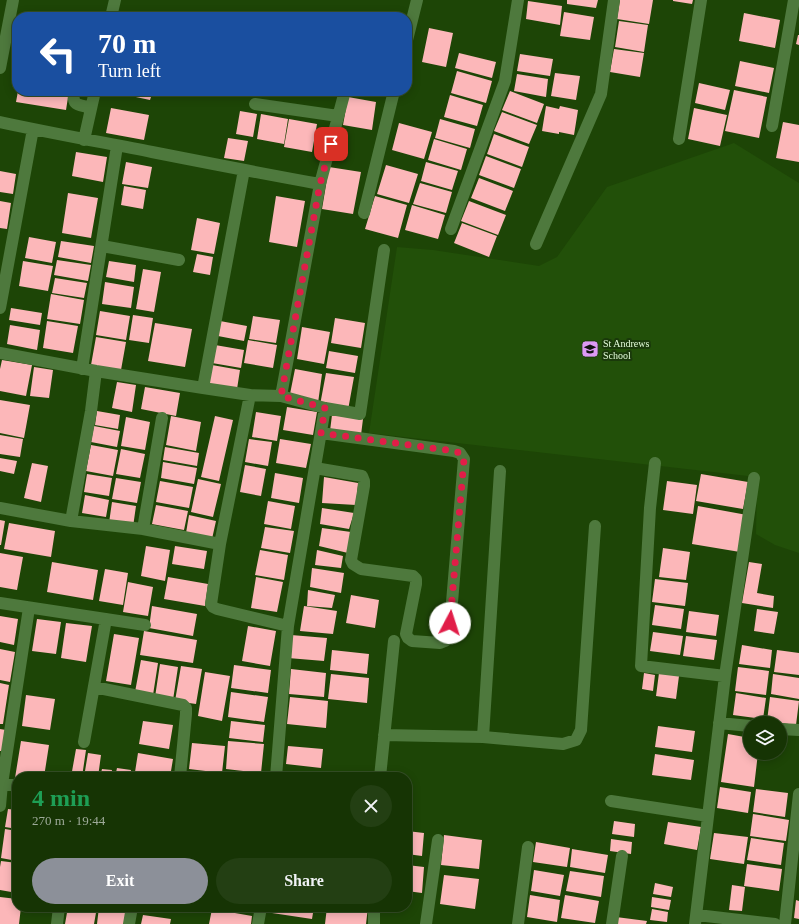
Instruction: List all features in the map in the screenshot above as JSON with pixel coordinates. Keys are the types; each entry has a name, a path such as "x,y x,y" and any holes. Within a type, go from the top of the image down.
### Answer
{"street":[{"path":"0,68 13,0"},
{"path":"112,12 115,0"},
{"path":"412,20 417,0"},
{"path":"451,229 505,81 518,0"},
{"path":"536,244 601,94 614,0"},
{"path":"679,139 701,0"},
{"path":"772,126 794,0"},
{"path":"73,96 74,102 91,108"},
{"path":"84,140 94,96"},
{"path":"281,396 320,184 344,96"},
{"path":"364,213 393,96"},
{"path":"255,104 338,116"},
{"path":"0,122 84,140 320,184"},
{"path":"0,308 33,129"},
{"path":"82,369 117,146"},
{"path":"203,388 244,170"},
{"path":"102,246 179,260"},
{"path":"0,353 82,369 203,388 250,395 281,396 325,408 360,414 384,250"},
{"path":"71,521 91,411 96,371"},
{"path":"250,395 220,544 211,604 217,609 288,626"},
{"path":"276,772 288,626 325,408"},
{"path":"143,529 162,418"},
{"path":"315,468 362,476 364,486 351,560 353,564 361,569 413,576 416,579 406,634 408,638 412,641 440,643 449,638 464,459 460,453 454,451 321,433"},
{"path":"654,463 641,666 725,676"},
{"path":"483,737 500,471"},
{"path":"754,478 725,676 696,919 775,924"},
{"path":"0,508 71,521 143,529 220,544"},
{"path":"384,735 483,737 563,744 576,740 581,730 595,526"},
{"path":"0,603 145,625"},
{"path":"0,806 1,784 29,608"},
{"path":"84,742 106,620"},
{"path":"380,772 394,641"},
{"path":"94,687 182,704 186,708 186,714 180,772"},
{"path":"719,724 743,726"},
{"path":"787,729 799,730"},
{"path":"1,784 12,785"},
{"path":"784,924 799,794"},
{"path":"612,801 708,816"},
{"path":"426,924 438,840"},
{"path":"518,924 528,847"},
{"path":"612,924 622,856"},
{"path":"57,924 58,912"},
{"path":"129,924 131,912"},
{"path":"258,924 259,912"},
{"path":"374,912 374,924"}],"shaded area":[{"name":"St Andrews School","path":"734,143 799,183 799,553 775,545 756,534 757,477 369,433 397,247 433,250 539,266 557,257 607,187"}],"building":[{"path":"567,0 598,0 596,8 567,4"},
{"path":"620,0 653,0 649,24 617,19"},
{"path":"673,0 693,0 692,4"},
{"path":"528,1 562,6 560,25 526,19"},
{"path":"564,12 594,17 590,40 560,36"},
{"path":"744,13 780,20 775,48 739,41"},
{"path":"619,21 648,25 644,52 615,47"},
{"path":"429,28 453,33 446,67 422,62"},
{"path":"799,35 799,45 796,44"},
{"path":"614,49 644,53 640,77 610,72"},
{"path":"459,53 496,62 492,78 455,68"},
{"path":"520,54 553,59 550,76 517,71"},
{"path":"740,61 774,68 769,93 735,86"},
{"path":"457,71 492,81 486,103 451,93"},
{"path":"555,73 580,76 576,100 551,96"},
{"path":"517,74 548,79 546,97 514,91"},
{"path":"699,83 730,90 725,110 695,103"},
{"path":"734,90 767,97 759,138 725,131"},
{"path":"510,91 544,104 537,123 502,110"},
{"path":"450,95 483,105 477,126 444,117"},
{"path":"17,96 68,96 66,110 16,102"},
{"path":"131,96 151,96 150,100"},
{"path":"348,97 376,102 372,130 343,125"},
{"path":"546,106 559,109 560,106 578,110 574,135 542,131"},
{"path":"111,108 149,115 144,140 106,133"},
{"path":"694,108 727,115 720,146 688,139"},
{"path":"240,111 257,114 253,137 236,134"},
{"path":"502,112 537,125 529,144 494,131"},
{"path":"261,114 288,119 284,144 257,139"},
{"path":"289,119 317,124 312,152 284,147"},
{"path":"440,119 475,129 470,148 435,138"},
{"path":"783,122 799,125 799,162 776,158"},
{"path":"399,123 432,132 424,159 392,150"},
{"path":"494,134 529,147 522,167 487,154"},
{"path":"228,138 248,141 244,161 224,158"},
{"path":"434,139 467,149 461,170 428,160"},
{"path":"76,152 107,157 103,182 72,176"},
{"path":"486,156 521,169 514,188 479,175"},
{"path":"126,162 152,167 148,188 122,184"},
{"path":"426,162 458,171 452,190 421,181"},
{"path":"386,165 418,174 409,203 377,194"},
{"path":"329,167 361,172 353,214 322,209"},
{"path":"0,171 16,174 13,194 0,192"},
{"path":"479,178 513,191 505,211 471,198"},
{"path":"420,183 452,192 446,213 413,204"},
{"path":"124,186 146,190 143,209 121,205"},
{"path":"68,193 98,198 91,238 62,233"},
{"path":"276,196 305,201 297,247 269,242"},
{"path":"375,196 407,205 398,238 365,229"},
{"path":"0,201 11,203 7,229 0,228"},
{"path":"469,201 506,215 498,235 461,221"},
{"path":"412,205 445,215 438,239 405,230"},
{"path":"197,218 220,223 214,254 191,250"},
{"path":"462,223 497,236 489,257 454,243"},
{"path":"29,237 56,242 52,263 25,258"},
{"path":"61,241 94,246 91,263 58,257"},
{"path":"197,254 213,257 210,275 193,272"},
{"path":"57,260 91,265 88,281 54,275"},
{"path":"23,261 53,266 48,291 19,286"},
{"path":"109,261 136,265 134,282 106,277"},
{"path":"143,269 161,272 154,312 136,309"},
{"path":"55,278 87,283 84,298 52,293"},
{"path":"105,282 134,287 131,308 102,304"},
{"path":"51,294 84,300 80,324 47,319"},
{"path":"11,308 42,313 40,325 9,320"},
{"path":"100,311 130,316 126,340 96,335"},
{"path":"133,315 153,318 149,343 129,340"},
{"path":"253,316 280,320 276,343 249,339"},
{"path":"335,318 365,323 361,348 331,343"},
{"path":"47,321 78,326 73,353 43,348"},
{"path":"220,321 247,326 244,341 218,336"},
{"path":"155,323 192,329 185,367 148,361"},
{"path":"10,325 40,330 37,350 7,344"},
{"path":"302,327 330,332 324,364 297,359"},
{"path":"96,337 126,342 121,370 91,365"},
{"path":"248,340 277,345 273,368 244,363"},
{"path":"215,345 244,350 241,368 212,363"},
{"path":"329,351 358,356 355,373 326,368"},
{"path":"2,360 32,365 26,396 0,391 0,369"},
{"path":"212,365 240,370 237,389 208,384"},
{"path":"34,367 53,370 49,398 30,396"},
{"path":"295,369 322,374 318,403 289,399"},
{"path":"326,373 354,377 348,410 320,405"},
{"path":"117,382 136,385 132,412 112,408"},
{"path":"145,387 180,393 176,416 141,409"},
{"path":"0,400 30,405 24,438 0,433"},
{"path":"287,407 317,412 313,435 283,430"},
{"path":"97,411 120,415 118,429 95,425"},
{"path":"256,412 281,416 277,441 252,437"},
{"path":"332,415 363,419 361,435 330,431"},
{"path":"171,416 201,422 196,451 166,445"},
{"path":"215,416 233,420 219,481 201,477"},
{"path":"126,417 150,422 145,450 121,446"},
{"path":"94,426 120,431 117,447 91,442"},
{"path":"0,435 23,439 20,457 0,454"},
{"path":"249,439 272,442 268,466 245,462"},
{"path":"280,439 311,444 306,468 276,463"},
{"path":"91,445 118,450 113,476 86,471"},
{"path":"165,447 199,453 197,466 163,460"},
{"path":"121,449 145,454 140,478 116,474"},
{"path":"0,458 17,461 14,474 0,471"},
{"path":"163,462 197,468 194,484 161,478"},
{"path":"32,463 48,466 41,502 24,498"},
{"path":"245,465 266,469 261,496 240,492"},
{"path":"275,473 303,478 299,503 271,498"},
{"path":"87,474 112,478 109,496 84,492"},
{"path":"701,474 748,482 743,509 696,501"},
{"path":"324,477 358,483 356,505 322,503"},
{"path":"116,478 141,482 137,503 112,499"},
{"path":"198,479 221,484 213,517 191,512"},
{"path":"160,481 193,487 189,508 156,502"},
{"path":"667,481 697,485 693,514 663,510"},
{"path":"85,495 109,500 106,517 82,513"},
{"path":"268,501 295,506 291,529 264,524"},
{"path":"112,502 136,506 133,527 109,523"},
{"path":"156,505 188,511 184,530 152,524"},
{"path":"698,506 747,515 740,552 692,544"},
{"path":"322,508 354,513 349,529 320,524"},
{"path":"189,515 216,521 212,539 186,533"},
{"path":"0,520 5,521 1,545 0,545"},
{"path":"9,523 55,531 51,557 4,549"},
{"path":"265,527 294,531 290,553 261,548"},
{"path":"322,528 351,532 348,553 319,546"},
{"path":"146,546 170,550 165,581 141,576"},
{"path":"175,546 207,551 204,569 172,564"},
{"path":"663,548 690,552 686,580 659,577"},
{"path":"260,550 288,555 284,580 255,575"},
{"path":"317,550 343,556 341,568 315,565"},
{"path":"0,553 23,557 17,590 0,587"},
{"path":"52,562 98,570 93,600 47,592"},
{"path":"749,562 762,564 757,593 774,596 773,608 742,603"},
{"path":"312,568 344,573 341,593 310,587"},
{"path":"105,569 128,573 123,605 99,601"},
{"path":"168,577 208,584 205,606 164,599"},
{"path":"256,577 283,582 277,612 251,608"},
{"path":"655,579 688,583 685,606 652,602"},
{"path":"128,582 153,587 148,616 123,612"},
{"path":"308,590 335,595 332,608 307,606"},
{"path":"351,595 379,600 375,628 346,623"},
{"path":"655,605 684,609 681,629 652,625"},
{"path":"152,606 197,614 193,636 149,628"},
{"path":"304,606 337,611 333,634 300,631"},
{"path":"757,609 778,612 774,634 754,631"},
{"path":"689,611 719,615 716,636 686,632"},
{"path":"0,616 18,619 14,645 0,642"},
{"path":"37,619 61,622 56,654 32,651"},
{"path":"66,623 92,626 86,662 61,658"},
{"path":"248,626 276,631 270,666 242,661"},
{"path":"144,631 197,640 193,663 140,655"},
{"path":"653,632 683,636 680,655 650,651"},
{"path":"114,634 139,638 131,685 106,681"},
{"path":"291,635 327,638 324,661 288,658"},
{"path":"686,636 717,640 714,660 683,656"},
{"path":"742,645 772,650 770,668 739,664"},
{"path":"0,649 15,652 10,682 0,680"},
{"path":"332,650 369,654 367,674 330,670"},
{"path":"777,650 799,653 799,675 774,672"},
{"path":"141,660 158,663 153,695 135,692"},
{"path":"160,664 178,667 173,700 155,697"},
{"path":"234,665 271,670 268,693 231,688"},
{"path":"181,666 202,669 196,704 175,701"},
{"path":"738,667 769,671 766,695 735,691"},
{"path":"291,669 326,673 324,697 289,694"},
{"path":"205,672 230,676 222,721 198,716"},
{"path":"644,673 655,675 653,691 642,689"},
{"path":"659,673 679,676 676,699 656,696"},
{"path":"331,674 369,678 367,703 328,699"},
{"path":"773,674 799,678 799,699 771,694"},
{"path":"0,683 9,685 3,724 0,724"},
{"path":"231,692 268,697 264,722 228,717"},
{"path":"736,693 766,698 763,716 733,715"},
{"path":"26,695 55,699 50,730 22,726"},
{"path":"290,697 328,701 326,728 287,724"},
{"path":"770,697 799,701 796,725 787,724 787,716 768,716"},
{"path":"143,721 173,725 169,749 139,744"},
{"path":"231,721 265,725 263,742 229,738"},
{"path":"658,726 695,731 692,752 655,747"},
{"path":"0,729 6,730 2,751 0,751"},
{"path":"728,734 743,737 743,760 757,760 754,787 721,782"},
{"path":"21,741 49,745 45,772 16,772"},
{"path":"228,741 264,744 261,772 226,769"},
{"path":"192,743 225,746 222,772 189,769"},
{"path":"288,746 323,749 321,768 286,764"},
{"path":"76,749 86,750 83,772 72,772"},
{"path":"88,753 101,755 99,772 85,772"},
{"path":"138,753 173,759 171,772 135,772"},
{"path":"655,754 694,760 691,780 652,775"},
{"path":"117,768 131,770 131,772 116,772"},
{"path":"102,769 112,770 112,772 101,772"},
{"path":"720,787 751,792 748,813 717,808"},
{"path":"756,789 788,793 785,817 753,812"},
{"path":"8,809 12,809 12,828 5,827"},
{"path":"753,814 789,820 786,841 750,836"},
{"path":"614,821 635,824 634,837 612,834"},
{"path":"668,822 701,827 697,850 664,844"},
{"path":"5,829 12,830 12,860 1,858"},
{"path":"412,832 424,833 422,856 412,855"},
{"path":"714,833 748,837 744,864 710,859"},
{"path":"444,835 482,840 479,869 441,865"},
{"path":"751,838 784,843 781,865 747,860"},
{"path":"611,839 632,842 631,854 610,851"},
{"path":"536,842 570,848 567,867 533,862"},
{"path":"572,849 608,855 605,873 570,867"},
{"path":"1,861 12,862 12,892 0,890"},
{"path":"747,864 782,869 779,891 744,886"},
{"path":"412,866 424,867 422,893 412,892"},
{"path":"534,870 564,875 560,896 531,891"},
{"path":"570,871 604,876 601,897 566,891"},
{"path":"444,875 479,879 475,909 440,904"},
{"path":"655,883 673,887 671,897 653,894"},
{"path":"732,885 745,887 742,911 729,910"},
{"path":"530,895 560,900 557,922 527,917"},
{"path":"565,895 599,901 595,923 561,918"},
{"path":"0,897 12,898 12,912 20,912 19,924 0,924"},
{"path":"652,897 671,900 669,910 651,907"},
{"path":"796,900 799,901 799,919 794,918"},
{"path":"652,909 668,912 667,922 650,920"},
{"path":"67,912 96,912 94,924 65,924"},
{"path":"98,912 127,912 125,924 97,924"},
{"path":"211,912 229,912 252,916 251,924 209,924"},
{"path":"272,912 313,912 312,919"},
{"path":"326,912 367,912 366,924 325,924"},
{"path":"143,915 171,919 170,924 141,924"},
{"path":"616,917 647,921 646,924 615,924"}],"place":[{"name":"St Andrews School","path":"590,349"}],"route":[{"path":"331,144 320,184 281,396 325,408 321,433 460,453 464,459 450,623"}]}
